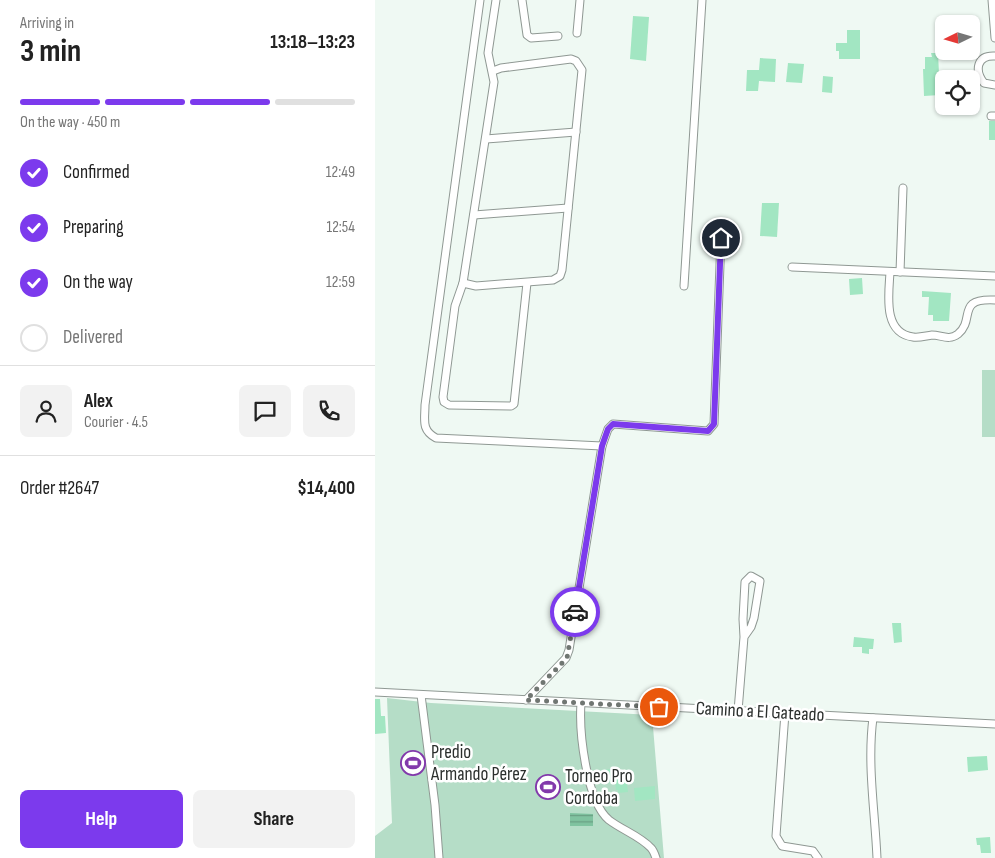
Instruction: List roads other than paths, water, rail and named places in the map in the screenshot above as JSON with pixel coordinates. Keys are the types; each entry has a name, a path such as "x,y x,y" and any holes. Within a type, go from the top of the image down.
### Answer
{"street":[{"path":"480,0 425,405 425,428 429,434 436,438 602,446"},
{"path":"496,0 489,53 494,82 463,283 455,306 443,397 444,402 449,405 511,406 514,404 527,282"},
{"path":"523,0 527,35 531,38 557,36"},
{"path":"577,33 581,0"},
{"path":"685,286 702,0"},
{"path":"992,0 995,38"},
{"path":"995,56 985,56 978,68 980,78 984,83 995,85"},
{"path":"463,283 476,286 553,280 560,276 562,270 582,70 576,61 571,59 501,68 493,71"},
{"path":"486,139 576,132"},
{"path":"900,272 903,188"},
{"path":"474,215 568,208"},
{"path":"526,700 567,658 602,446 608,429 613,424 708,431 713,428 721,238"},
{"path":"792,267 995,276"},
{"path":"890,272 889,304 891,320 897,329 905,335 914,337 935,335 946,338 953,337 959,333 972,303 978,300 995,300"},
{"path":"738,711 744,637 745,582 751,576 760,581 754,618 751,627 744,637"},
{"name":"Camino a El Gateado","path":"375,692 995,724"},
{"path":"421,695 435,805 439,858"},
{"path":"581,703 582,745 589,780 598,803 607,818 652,848 656,858"},
{"path":"785,713 776,836 781,846 813,852 818,858"},
{"path":"873,718 871,753 877,858"}],"place":[{"name":"Predio Armando Pérez","path":"413,763"},
{"name":"Torneo Pro Cordoba","path":"548,787"}]}
